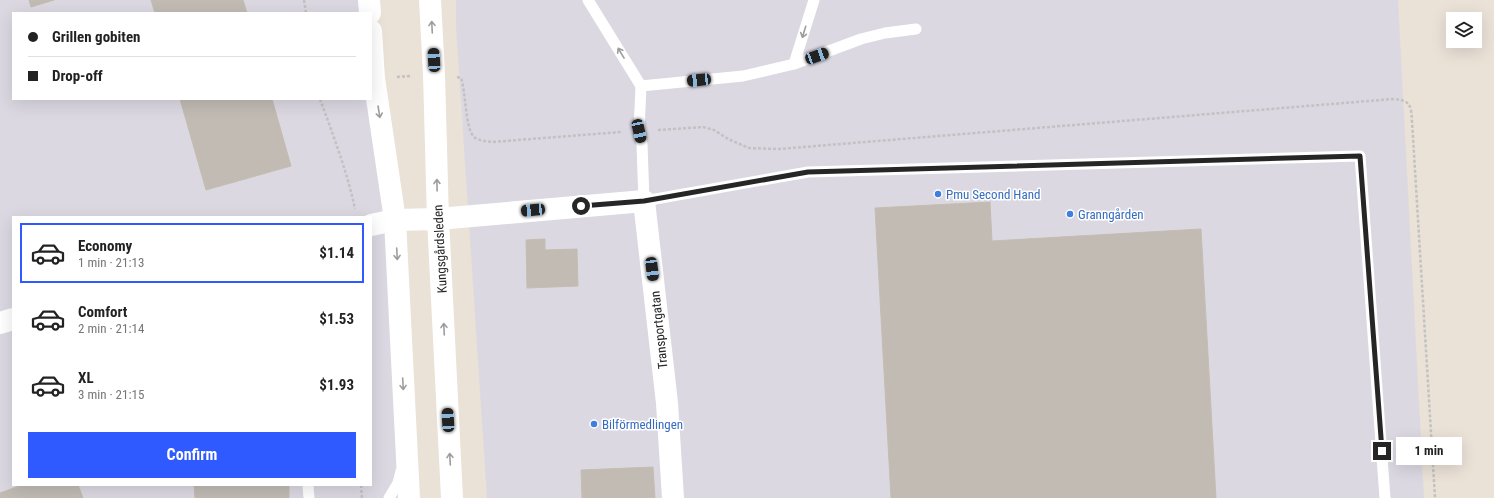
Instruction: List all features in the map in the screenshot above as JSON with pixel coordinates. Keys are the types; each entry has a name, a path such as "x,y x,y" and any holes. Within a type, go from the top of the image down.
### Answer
{"main road":[{"path":"369,0 370,12"},
{"name":"Kungsgårdsleden","path":"430,0 434,75 438,219 452,498"},
{"path":"372,47 374,78 395,220 407,449 408,498"},
{"path":"372,225 395,220 438,219 644,201"},
{"name":"Transportgatan","path":"644,201 667,403 673,498"},
{"path":"0,323 12,319"}],"lane":[{"path":"588,0 641,86 639,131 642,144 644,201 808,172 1360,156 1385,498"},
{"path":"794,64 814,0"},
{"path":"641,86 743,76 794,64 860,39 885,33 916,29"},
{"path":"389,498 398,483 407,449"},
{"path":"308,486 309,498"}],"path":[{"path":"304,0 306,12"},
{"path":"320,100 352,194 355,211"},
{"path":"361,486 362,498"}],"shaded area":[{"path":"0,0 360,0 362,12 12,12 12,100 371,100 392,225 405,498 0,498"},
{"path":"456,0 1398,0 1424,498 487,498 456,26"}],"building":[{"path":"29,0 54,0 31,7"},
{"path":"151,0 243,0 247,12 155,12"},
{"path":"180,100 272,100 291,166 206,190"},
{"path":"990,202 992,241 1201,229 1216,498 891,498 875,208"},
{"path":"545,239 545,250 577,249 578,286 527,288 526,240"},
{"path":"653,467 655,498 582,498 581,470"},
{"path":"19,486 78,486 83,498 0,498 0,493"},
{"path":"194,486 289,486 289,498 195,498"}],"place":[{"name":"Pmu Second Hand","path":"938,194"},
{"name":"Granngården","path":"1070,214"},
{"name":"Bilförmedlingen","path":"594,424"}],"route":[{"path":"581,206 644,201 808,172 1360,156 1382,451"}]}
